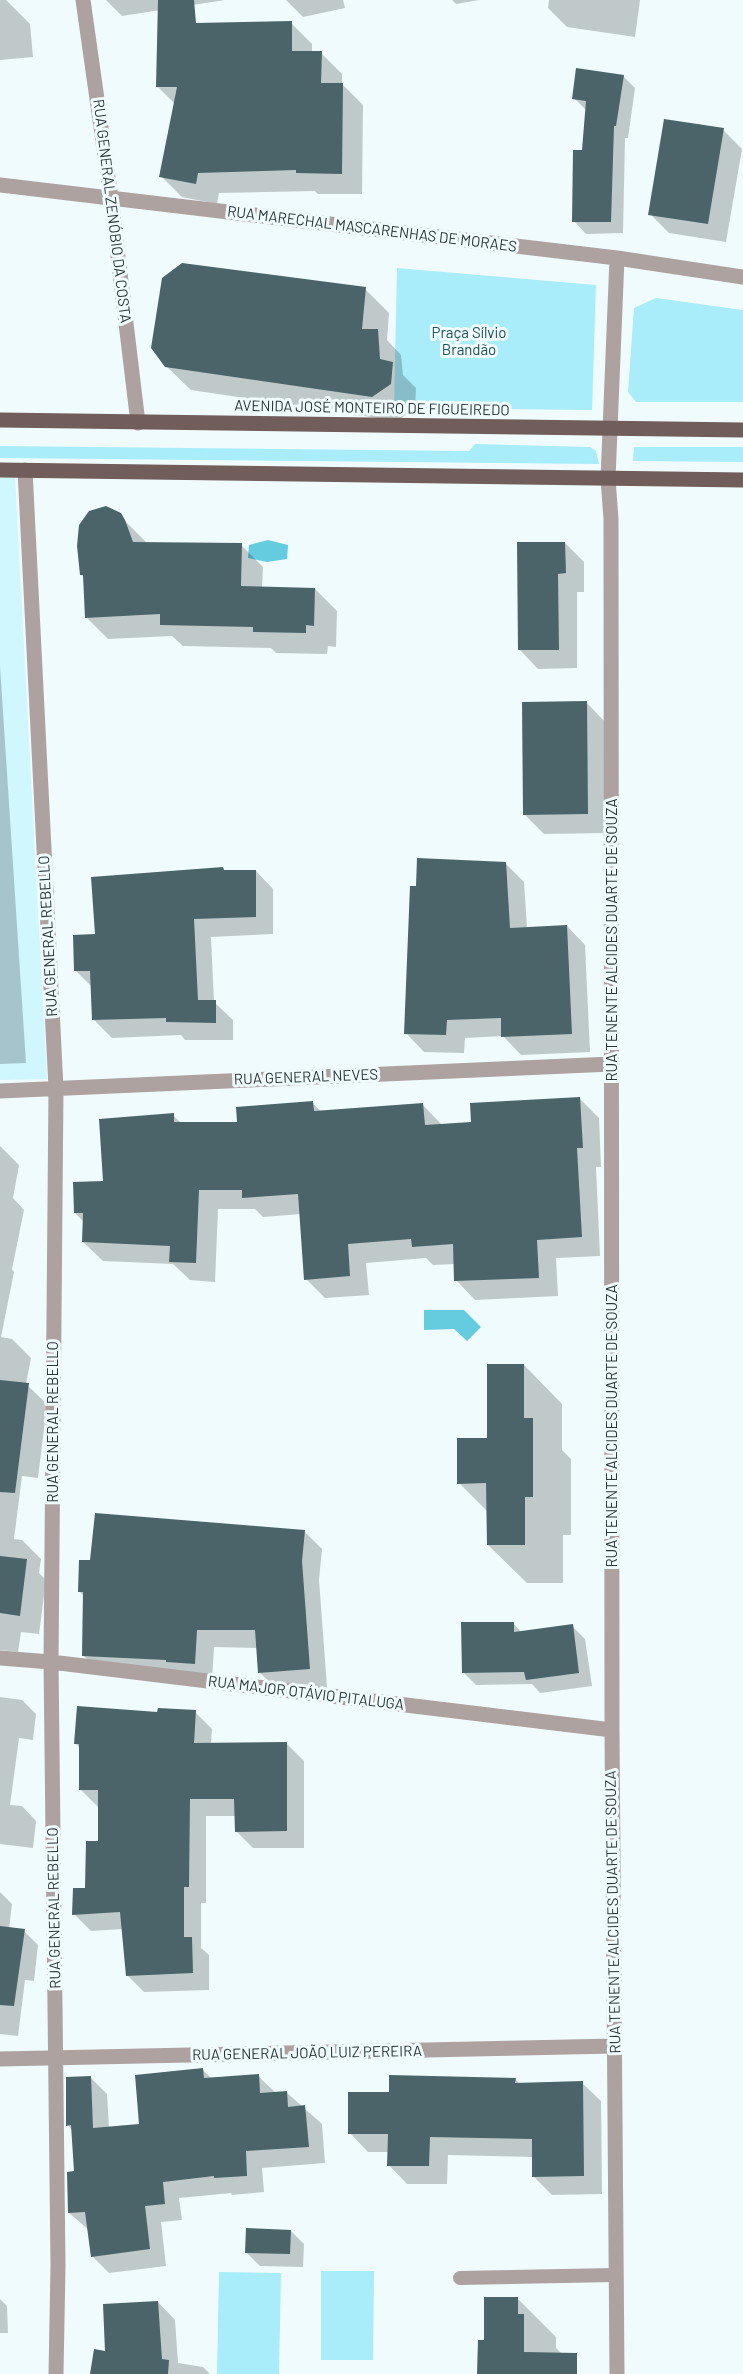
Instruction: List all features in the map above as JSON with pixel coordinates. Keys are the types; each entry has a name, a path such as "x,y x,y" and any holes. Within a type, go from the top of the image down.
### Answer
{"main road":[{"name":"AVENIDA JOSÉ MONTEIRO DE FIGUEIREDO","path":"0,420 743,430"},
{"path":"0,470 743,480"}],"street":[{"name":"RUA GENERAL ZENÓBIO DA COSTA","path":"83,0 111,198 138,423"},
{"name":"RUA MARECHAL MASCARENHAS DE MORAES","path":"0,185 617,258 743,277"},
{"name":"RUA TENENTE ALCIDES DUARTE DE SOUZA","path":"616,2374 612,1730 611,519 608,479 617,258"},
{"name":"RUA GENERAL REBELLO","path":"25,470 56,1088 51,1662 58,2265 56,2374"},
{"name":"RUA GENERAL NEVES","path":"0,1091 612,1064"},
{"name":"RUA MAJOR OTÁVIO PITALUGA","path":"0,1658 51,1662 612,1730"},
{"name":"RUA GENERAL JOÃO LUIZ PEREIRA","path":"0,2059 615,2046"}],"lane":[{"path":"460,2278 615,2276"}],"shaded area":[{"path":"15,477 47,1079 0,1080 0,478"},
{"path":"268,540 288,545 287,559 267,562 248,558 249,545"},
{"path":"424,1310 464,1310 481,1327 467,1341 454,1329 424,1330"}],"green space":[{"name":"Praça Sílvio Brandão","path":"397,268 596,285 592,410 394,408"},
{"path":"656,298 743,310 743,402 636,402 628,392 634,308"},
{"path":"475,444 590,447 596,451 599,464 0,458 0,446 469,451"},
{"path":"634,447 743,447 743,462 633,461"},
{"path":"321,2271 374,2271 373,2360 321,2360"},
{"path":"219,2272 281,2273 279,2374 217,2374"}],"building":[{"path":"158,0 194,0 196,23 292,21 292,51 322,51 321,83 343,83 342,174 296,173 296,170 198,173 196,184 159,177 177,87 156,87"},
{"path":"576,68 624,75 616,126 614,126 611,222 572,222 573,150 582,150 586,101 572,99"},
{"path":"664,119 724,128 708,224 648,215"},
{"path":"182,263 366,287 362,329 378,329 380,359 393,362 391,384 372,397 165,367 151,348 162,278"},
{"path":"106,506 121,513 133,542 242,543 241,586 315,588 314,626 306,625 306,633 253,632 253,627 160,625 160,614 85,618 83,575 80,575 77,546 79,525 89,511"},
{"path":"517,542 565,542 566,573 558,574 559,650 518,650"},
{"path":"587,701 588,814 523,815 522,702"},
{"path":"417,858 506,862 510,928 567,925 572,1034 501,1037 501,1018 447,1020 446,1035 404,1034 410,886 416,886"},
{"path":"223,867 224,870 256,870 256,917 194,919 198,1000 216,1000 216,1023 166,1022 166,1018 92,1020 90,971 74,971 73,935 95,934 91,877"},
{"path":"580,1097 583,1148 577,1148 582,1237 537,1240 539,1278 454,1281 453,1244 412,1247 411,1239 348,1244 350,1276 304,1280 298,1194 242,1198 242,1190 199,1190 196,1263 169,1262 170,1246 82,1242 83,1213 74,1213 73,1182 103,1181 99,1119 174,1113 174,1122 237,1122 236,1107 313,1101 314,1111 423,1103 425,1125 471,1122 470,1103"},
{"path":"487,1364 524,1364 524,1418 533,1418 533,1497 525,1497 525,1545 487,1545 486,1483 457,1484 457,1438 487,1438"},
{"path":"0,1380 29,1383 15,1493 0,1492"},
{"path":"95,1513 305,1530 302,1561 310,1669 258,1673 255,1630 197,1630 195,1664 166,1662 166,1660 82,1656 83,1592 78,1592 79,1560 90,1560"},
{"path":"0,1556 27,1559 20,1616 0,1613"},
{"path":"461,1622 514,1622 514,1632 573,1624 579,1673 526,1680 524,1672 462,1673"},
{"path":"77,1706 157,1712 158,1708 196,1710 194,1743 287,1742 287,1831 235,1832 234,1799 190,1799 189,1887 184,1887 184,1937 192,1937 193,1973 126,1976 120,1912 72,1915 73,1888 85,1888 86,1841 98,1841 98,1790 79,1790 79,1744 74,1744"},
{"path":"0,1926 25,1929 14,2006 0,2005"},
{"path":"203,2068 204,2078 259,2074 260,2093 287,2091 288,2107 305,2105 309,2147 246,2151 247,2176 214,2178 214,2176 163,2182 165,2204 145,2206 150,2249 91,2257 85,2212 68,2213 67,2172 74,2171 71,2125 66,2126 66,2077 91,2076 93,2128 139,2124 135,2075"},
{"path":"389,2075 516,2078 515,2083 583,2081 584,2176 532,2177 532,2139 430,2137 429,2166 387,2166 388,2134 348,2134 348,2092 389,2092"},
{"path":"246,2228 291,2230 290,2254 245,2253"},
{"path":"484,2297 518,2297 518,2314 524,2314 524,2352 577,2353 577,2374 477,2374 478,2340 484,2340"},
{"path":"158,2301 162,2359 169,2360 168,2374 90,2374 94,2349 105,2351 103,2304"}]}
